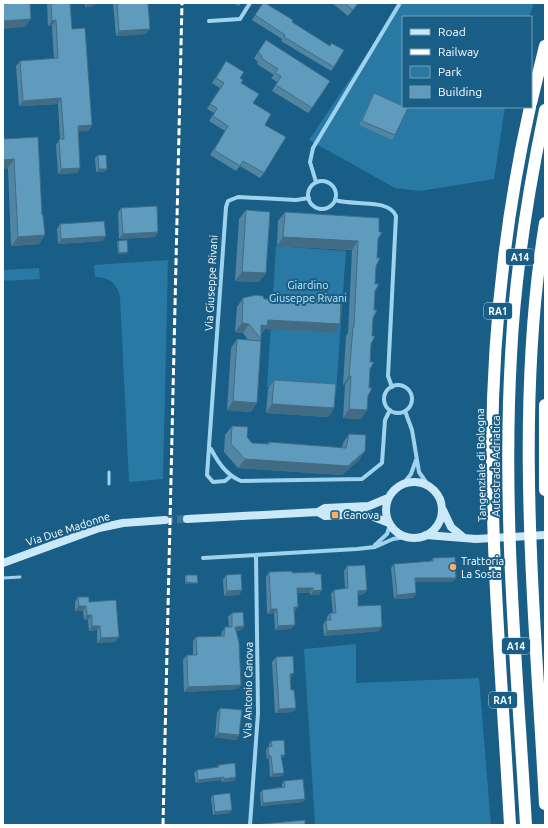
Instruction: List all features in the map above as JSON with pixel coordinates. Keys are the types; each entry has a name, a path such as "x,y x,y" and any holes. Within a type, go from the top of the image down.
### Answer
{"highway":[{"path":"532,99 545,46"},
{"name":"Tangenziale di Bologna","path":"510,825 494,517 492,438 497,322 507,237 530,108"},
{"name":"Autostrada Adriatica","path":"526,825 509,516 509,406 516,290 530,189 545,110"},
{"name":"A14","path":"545,223 536,292 530,410 530,515 545,804"},
{"path":"545,405 545,490"}],"main road":[{"path":"465,538 451,527 436,493 428,485 418,482 403,484 396,487 388,498 386,511 390,524 395,531 412,538 425,535 476,539 545,535"},
{"path":"187,519 318,512 326,508 369,506 388,498"},
{"path":"425,535 438,524 443,509"},
{"path":"318,512 325,516 366,514 390,524"},
{"name":"Via Due Madonne","path":"3,563 99,528 123,523 165,520"}],"street":[{"path":"210,21 240,19 250,3"},
{"path":"316,182 310,162 313,148 400,3"},
{"path":"322,181 332,184 336,192 335,200 329,207 320,208 313,205 309,198 309,190 316,182 322,181"},
{"name":"Via Giuseppe Rivani","path":"231,476 222,482 213,482 209,478 226,206 228,201 238,197 296,200 309,198"},
{"path":"335,200 344,203 385,206 393,210 396,216 388,376 392,387"},
{"path":"392,387 405,387 411,394 411,404 405,411 397,412 390,410 386,405 385,397 392,387"},
{"path":"210,449 218,462 231,476 247,482 322,480 339,478 360,480 364,479 382,463 385,420 390,410"},
{"path":"405,411 412,430 419,472 428,485"},
{"path":"403,484 411,474 416,458"},
{"path":"369,548 383,539 390,524"},
{"path":"203,558 369,548 405,536"},
{"name":"Via Antonio Canova","path":"250,825 258,713 256,555"}],"lane":[{"path":"109,472 109,484"},
{"path":"3,578 20,577"}],"green space":[{"path":"401,3 534,3 529,16 402,16 402,108 505,108 494,179 420,191 395,188 309,140"},
{"name":"Giardino Giuseppe Rivani","path":"276,246 346,251 336,392 267,387"},
{"path":"168,260 163,479 129,482 120,297 117,288 112,282 104,278 95,277 94,265"},
{"path":"39,268 40,279 3,281 3,270"},
{"path":"356,644 356,683 479,678 491,825 315,825 304,649"}],"building":[{"path":"3,3 30,3 31,19 3,21"},
{"path":"51,3 70,3 72,29 85,28 92,125 78,126 80,168 61,169 59,139 64,139 61,98 23,101 20,61 58,58 56,20 52,21"},
{"path":"117,3 148,3 150,29 119,31"},
{"path":"263,3 293,20 292,22 330,46 331,43 344,50 334,67 284,37 285,35 255,15"},
{"path":"344,3 358,3 353,10"},
{"path":"266,40 330,81 312,108 276,85 281,76 275,73 278,69 261,58 262,56 258,52"},
{"path":"226,61 244,72 240,78 243,80 241,83 259,94 253,103 271,114 265,125 286,137 264,173 243,161 240,166 214,150 228,126 213,116 217,108 210,104 224,83 216,78"},
{"path":"374,93 402,106 402,108 408,108 395,135 362,121"},
{"path":"38,137 42,215 45,235 18,237 14,159 3,160 3,139"},
{"path":"98,155 106,155 107,169 99,169"},
{"path":"157,206 158,232 123,234 121,208"},
{"path":"246,210 270,212 266,273 242,272"},
{"path":"285,212 379,218 379,232 382,232 378,239 377,258 380,258 376,266 375,284 379,284 375,291 374,310 377,310 373,318 372,336 375,336 371,344 370,362 374,362 370,369 369,388 372,388 368,396 367,410 349,409 351,376 349,376 354,327 358,241 283,237"},
{"path":"104,221 106,236 61,239 60,224"},
{"path":"127,240 128,252 119,253 118,241"},
{"path":"256,295 263,296 264,299 279,299 279,296 341,300 340,324 268,320 267,326 261,325 261,339 249,324 242,323 243,298"},
{"path":"237,339 261,341 257,403 233,401"},
{"path":"274,380 336,384 334,408 272,404"},
{"path":"232,426 248,427 247,437 252,443 269,444 269,442 346,448 349,434 366,435 365,451 348,466 245,459 231,444"},
{"path":"455,557 456,578 415,578 416,593 397,595 394,564 433,561 433,558"},
{"path":"365,565 367,590 358,591 358,606 381,605 382,627 327,631 326,620 331,620 330,613 336,613 334,590 348,588 347,566"},
{"path":"292,571 292,573 315,572 315,574 321,574 322,590 313,591 313,588 297,588 298,607 294,607 295,625 278,626 277,609 271,609 269,572"},
{"path":"241,574 242,590 227,591 226,575"},
{"path":"186,575 197,575 198,583 186,582"},
{"path":"78,597 89,597 89,602 116,600 119,637 101,638 100,626 92,626 92,615 87,615 86,606 79,606"},
{"path":"243,612 244,626 235,627 239,642 241,685 188,687 187,655 197,655 196,637 224,636 225,627 232,627 232,613"},
{"path":"293,656 294,673 290,674 291,690 294,690 296,708 279,709 276,657"},
{"path":"220,708 242,710 239,735 218,733"},
{"path":"284,740 285,755 281,755 284,773 273,774 271,756 269,756 268,747 272,746 271,741"},
{"path":"235,763 236,777 198,780 197,770"},
{"path":"303,779 305,799 263,803 262,790 285,787 284,781"},
{"path":"230,793 232,810 215,812 213,795"},
{"path":"305,820 305,825 262,825 262,824"}],"tunnel":[{"path":"165,520 187,519"}],"railway":[{"path":"163,825 182,3"}],"place":[{"name":"Canova","path":"335,515"},
{"name":"Trattoria La Sosta","path":"453,567"}]}
